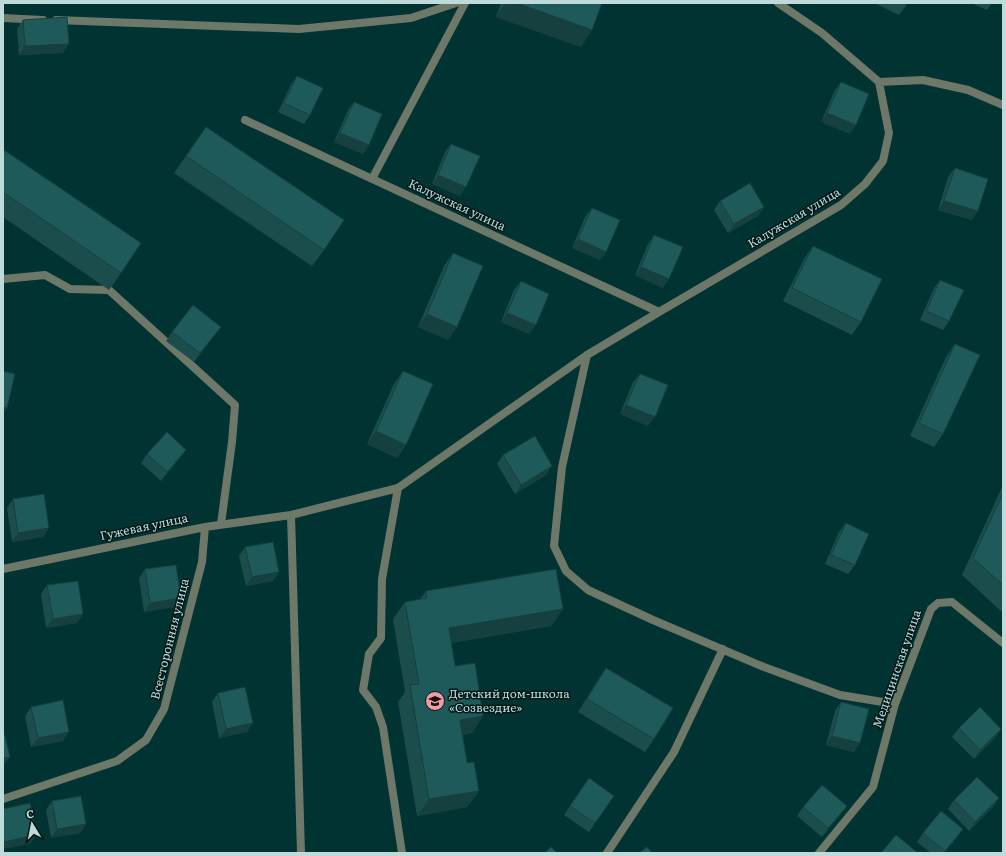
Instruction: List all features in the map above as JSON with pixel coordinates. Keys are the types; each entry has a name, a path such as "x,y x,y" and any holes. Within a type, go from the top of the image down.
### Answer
{"street":[{"path":"3,18 299,29 411,18 456,3"},
{"path":"372,179 465,3"},
{"path":"778,3 822,33 879,82 923,80 968,90 1003,105"},
{"name":"Калужская улица","path":"291,515 398,488 587,355 841,205 865,184 883,161 889,133 879,82"},
{"name":"Калужская улица","path":"245,120 659,312"},
{"path":"3,279 45,275 70,289 109,290 235,405 232,442 221,524"},
{"path":"587,355 562,467 554,546 566,571 588,590 764,667 840,695 895,704"},
{"path":"398,488 382,579 381,638 369,654 364,690 376,707 383,727 402,853"},
{"path":"291,515 301,853"},
{"name":"Гужевая улица","path":"3,569 221,524 291,515"},
{"name":"Всесторонняя улица","path":"3,799 117,761 146,740 164,709 202,562 205,527"},
{"name":"Медицинская улица","path":"819,853 873,787 895,704 931,609 938,602 952,602 1003,643"},
{"path":"606,853 674,752 723,649"}],"building":[{"path":"517,3 602,3 592,30"},
{"path":"67,17 69,44 25,46 23,20"},
{"path":"297,76 323,88 310,115 284,103"},
{"path":"841,82 869,94 856,125 827,113"},
{"path":"354,102 382,114 369,145 340,133"},
{"path":"206,127 344,220 324,250 186,156"},
{"path":"451,144 480,156 466,187 438,175"},
{"path":"3,150 141,243 121,273 3,192"},
{"path":"955,168 988,179 978,211 944,201"},
{"path":"750,183 764,207 734,224 720,201"},
{"path":"592,208 620,220 606,252 578,239"},
{"path":"654,235 683,247 669,279 641,267"},
{"path":"813,246 882,279 861,322 792,288"},
{"path":"453,253 483,266 457,327 427,314"},
{"path":"940,280 964,290 949,321 926,311"},
{"path":"521,281 549,294 536,325 507,313"},
{"path":"193,305 221,327 200,353 172,332"},
{"path":"955,344 980,355 943,434 919,423"},
{"path":"3,371 15,374 7,408 3,407"},
{"path":"403,371 433,384 406,445 376,431"},
{"path":"640,374 668,385 655,417 626,405"},
{"path":"167,432 186,450 167,472 147,454"},
{"path":"535,436 552,466 521,485 503,455"},
{"path":"1003,493 1003,585 973,558"},
{"path":"44,494 49,528 18,533 13,499"},
{"path":"846,523 869,534 855,565 831,555"},
{"path":"273,542 279,572 252,577 245,547"},
{"path":"176,565 181,598 150,603 145,569"},
{"name":"Детский дом-школа «Созвездие»","path":"556,569 563,609 449,628 455,666 475,663 483,716 460,720 467,763 474,762 479,791 429,799 410,685 419,684 405,602 427,598 426,591"},
{"path":"78,581 83,614 53,619 47,585"},
{"path":"606,668 673,708 654,739 587,699"},
{"path":"245,687 253,723 226,729 218,693"},
{"path":"63,700 69,732 38,738 31,707"},
{"path":"841,702 869,709 860,743 832,736"},
{"path":"980,707 1001,729 980,750 959,728"},
{"path":"3,728 10,757 3,758"},
{"path":"977,777 999,798 975,822 954,800"},
{"path":"589,778 614,796 595,823 570,806"},
{"path":"822,785 847,806 828,828 803,807"},
{"path":"81,796 86,824 57,829 52,801"},
{"path":"30,803 37,835 3,842 3,809"},
{"path":"941,811 963,829 945,851 923,833"},
{"path":"896,835 918,853 881,853"},
{"path":"551,847 557,853 545,853"},
{"path":"647,847 652,853 639,853"}],"place":[{"name":"Детский дом-школа «Созвездие»","path":"435,701"}]}
